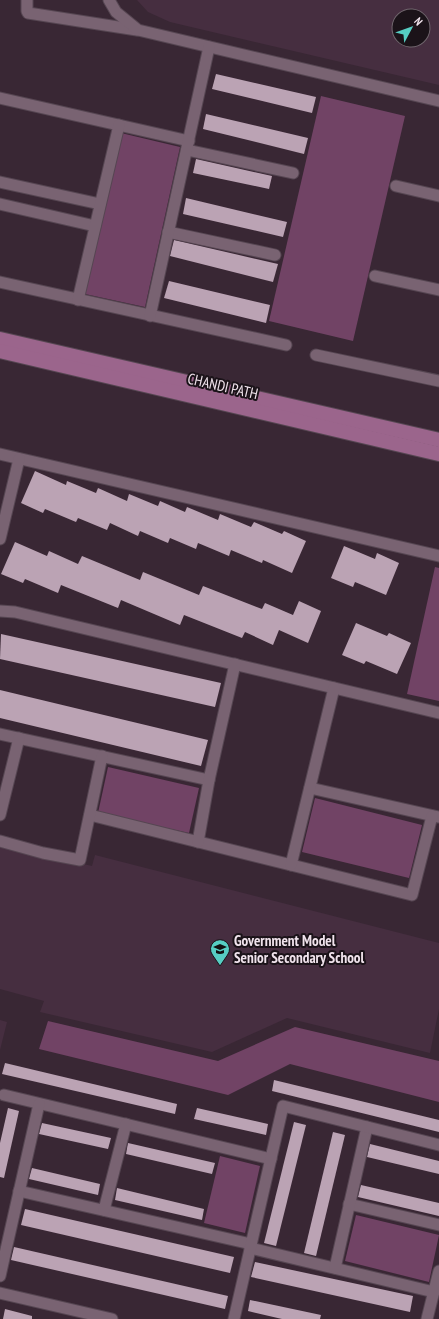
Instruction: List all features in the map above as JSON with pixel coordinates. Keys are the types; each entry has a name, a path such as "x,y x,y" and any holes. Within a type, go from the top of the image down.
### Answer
{"main road":[{"name":"CHANDI PATH","path":"0,339 439,440"},
{"name":"CHANDI PATH","path":"0,352 439,454"}],"street":[{"path":"27,0 28,13 138,30 439,101"},
{"path":"109,0 116,12 138,30"},
{"path":"150,316 209,47"},
{"path":"0,98 119,125 293,173"},
{"path":"78,300 119,125"},
{"path":"0,182 100,204"},
{"path":"396,186 439,196"},
{"path":"0,204 95,226"},
{"path":"168,232 275,255"},
{"path":"375,276 439,290"},
{"path":"0,282 286,345"},
{"path":"316,355 439,381"},
{"path":"0,454 439,556"},
{"path":"0,539 19,459"},
{"path":"0,610 15,612 439,713"},
{"path":"198,842 209,780 235,664"},
{"path":"291,865 334,688"},
{"path":"0,734 209,780"},
{"path":"0,815 19,738"},
{"path":"0,841 43,853 80,860 102,756"},
{"path":"90,815 412,895 435,816 310,788"},
{"path":"4,1095 271,1159"},
{"path":"0,1276 39,1104"},
{"path":"234,1319 283,1106 439,1145"},
{"path":"104,1210 126,1124"},
{"path":"335,1268 367,1127"},
{"path":"19,1191 104,1210 434,1292"},
{"path":"349,1204 439,1225"},
{"path":"427,1319 438,1276"},
{"path":"0,1293 80,1315 112,1319"}],"shaded area":[{"path":"137,0 439,0 439,85 170,22 148,12"},
{"path":"321,96 405,116 353,341 269,321"},
{"path":"121,133 180,147 145,307 85,294"},
{"path":"435,567 439,568 439,701 407,694"},
{"path":"108,767 199,788 189,833 98,813"},
{"path":"315,798 422,825 409,878 302,852"},
{"name":"Government Model Senior Secondary School","path":"0,845 92,866 95,855 439,943 439,1009 430,1053 287,1018 212,1052 40,1012 44,1001 0,989"},
{"path":"0,1020 7,1022 0,1050"},
{"path":"48,1021 218,1061 295,1027 439,1061 439,1102 290,1064 228,1095 39,1049"},
{"path":"220,1156 260,1166 245,1233 204,1223"},
{"path":"356,1215 439,1235 429,1282 345,1261"}],"building":[{"path":"216,74 316,97 312,113 212,89"},
{"path":"206,114 308,138 304,154 203,129"},
{"path":"196,159 272,176 269,189 193,173"},
{"path":"186,198 287,222 283,237 183,214"},
{"path":"174,240 278,264 273,282 170,256"},
{"path":"169,281 270,305 266,323 164,298"},
{"path":"35,471 66,485 67,481 96,493 98,488 127,501 129,494 158,506 160,501 185,512 187,507 218,520 220,514 251,527 254,522 282,534 284,531 306,541 292,573 263,560 262,563 231,550 229,556 198,543 196,549 170,538 168,543 140,531 138,536 110,523 107,530 78,518 76,522 45,509 43,513 21,503"},
{"path":"15,542 47,556 49,551 78,564 82,556 140,580 143,572 199,595 203,586 262,609 265,603 293,615 299,601 321,611 308,643 279,630 273,645 245,632 242,638 184,615 180,625 121,600 118,608 61,585 58,593 25,579 23,583 1,574"},
{"path":"344,546 375,559 377,553 399,563 386,595 355,582 353,587 331,578"},
{"path":"356,623 387,636 389,633 411,643 397,674 366,661 364,664 342,655"},
{"path":"1,634 221,683 215,707 0,659"},
{"path":"0,690 208,740 201,766 0,718"},
{"path":"5,1063 177,1104 175,1114 2,1074"},
{"path":"274,1080 439,1120 439,1132 272,1091"},
{"path":"8,1108 19,1111 4,1178 0,1177 0,1143"},
{"path":"197,1108 268,1124 266,1135 194,1119"},
{"path":"294,1122 306,1125 276,1246 264,1243"},
{"path":"42,1123 111,1138 108,1149 39,1134"},
{"path":"333,1132 345,1135 316,1256 304,1253"},
{"path":"128,1143 215,1163 212,1174 126,1154"},
{"path":"370,1144 439,1161 439,1174 367,1157"},
{"path":"32,1168 100,1184 98,1195 29,1179"},
{"path":"361,1185 439,1203 439,1216 358,1197"},
{"path":"117,1188 204,1209 202,1220 115,1200"},
{"path":"25,1209 234,1257 230,1273 21,1225"},
{"path":"14,1247 228,1296 225,1309 11,1260"},
{"path":"255,1262 413,1296 410,1312 251,1277"},
{"path":"250,1300 321,1315 320,1319 282,1319 248,1311"},
{"path":"5,1309 32,1316 32,1319 3,1319"}],"place":[{"name":"Government Model Senior Secondary School","path":"220,966"}]}
